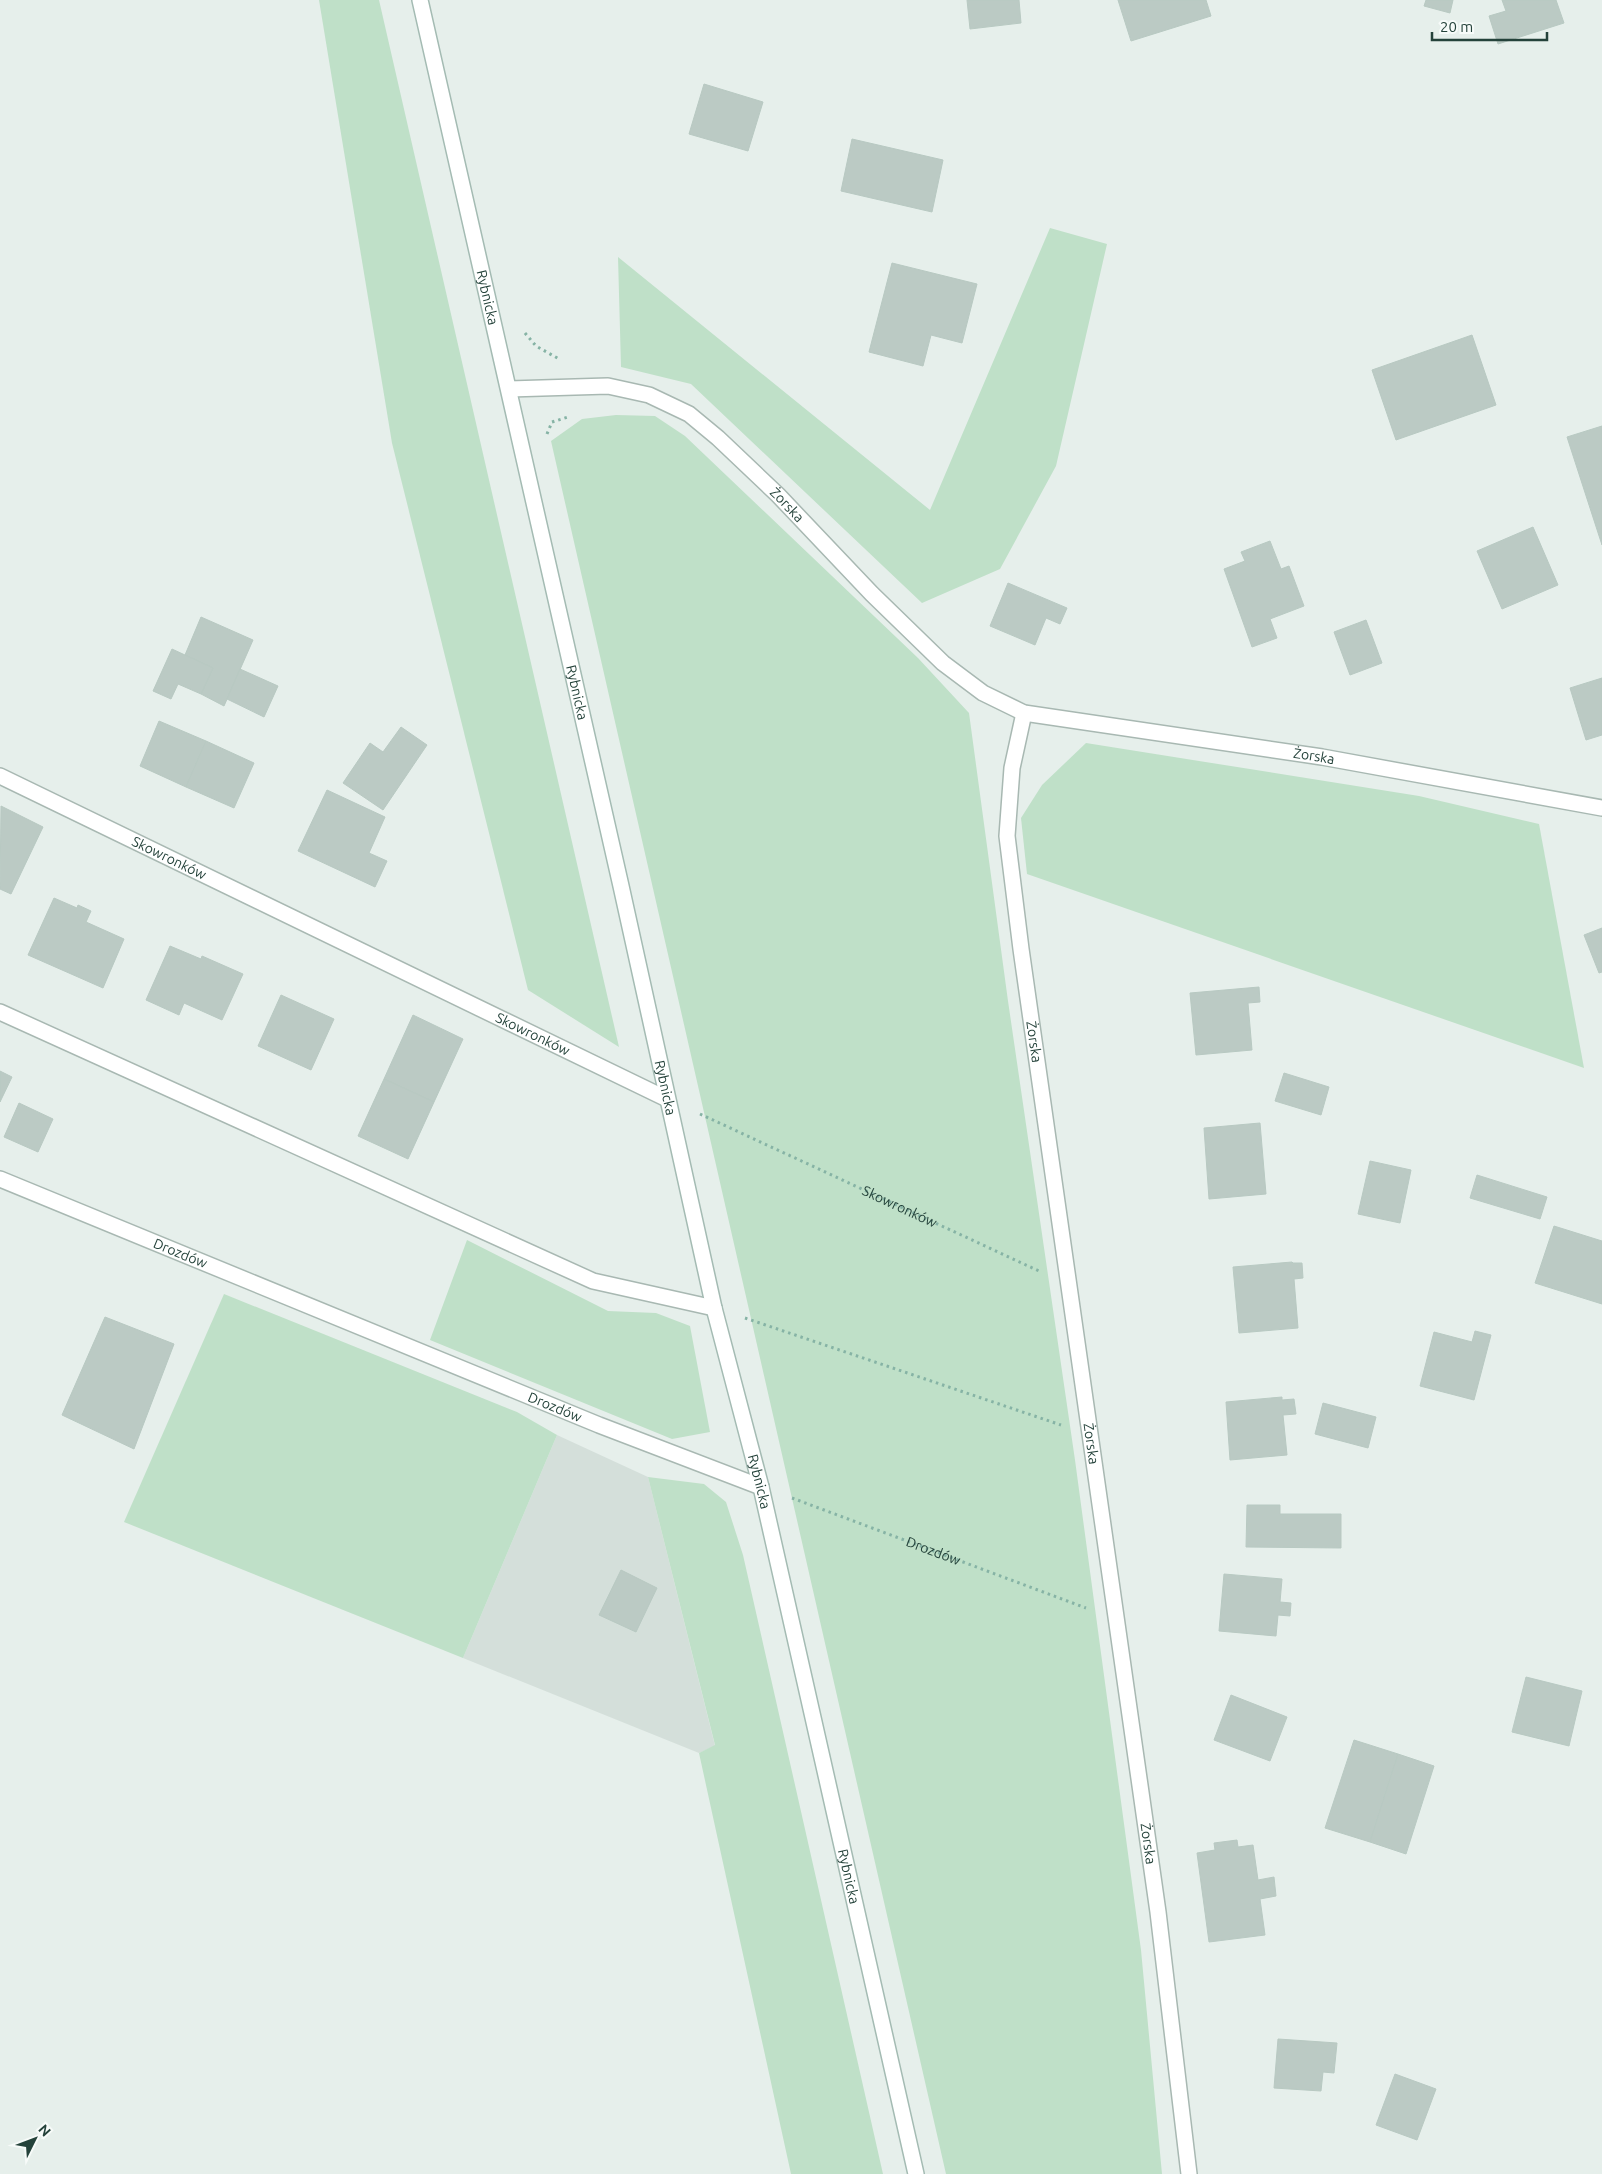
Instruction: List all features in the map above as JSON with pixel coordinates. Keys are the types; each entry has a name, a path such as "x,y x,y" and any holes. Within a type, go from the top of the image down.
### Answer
{"street":[{"name":"Rybnicka","path":"420,0 622,886 714,1308 761,1487 916,2174"},
{"name":"Żorska","path":"509,389 608,386 649,395 689,414 718,438 778,495 872,594 943,663 983,693 1024,713 1322,757 1602,808"},
{"name":"Żorska","path":"1024,713 1012,768 1007,836 1021,950 1158,1912 1189,2174"},
{"name":"Skowronków","path":"0,776 667,1099"},
{"path":"0,1012 593,1281 714,1308"},
{"name":"Drozdów","path":"0,1179 600,1425 761,1487"}],"path":[{"name":"Skowronków","path":"667,1099 1069,1285"},
{"path":"714,1308 1090,1435"},
{"name":"Drozdów","path":"761,1487 1117,1620"}],"shaded area":[{"path":"557,1435 648,1477 715,1746 699,1753 463,1658"}],"green space":[{"path":"319,0 379,0 619,1047 528,990 392,443"},
{"path":"1050,228 1107,244 1056,466 1000,569 922,603 691,384 621,367 618,257 930,510"},
{"path":"616,415 655,416 685,436 918,658 969,713 1008,1001 1075,1460 1141,1950 1162,2174 946,2174 551,441 582,419"},
{"path":"1086,743 1419,796 1539,824 1584,1068 1027,874 1021,818 1042,785"},
{"path":"467,1240 608,1311 656,1313 690,1326 710,1432 672,1439 430,1340"},
{"path":"224,1294 517,1412 557,1435 463,1658 124,1522"},
{"path":"648,1477 704,1484 726,1502 743,1555 883,2174 791,2174 699,1753 715,1745"}],"building":[{"path":"967,0 1019,0 1021,23 970,29"},
{"path":"1118,0 1206,0 1211,16 1131,41"},
{"path":"1426,0 1453,0 1450,13 1424,6"},
{"path":"1502,0 1556,0 1564,23 1498,44 1489,16 1506,11"},
{"path":"704,84 763,102 748,151 689,134"},
{"path":"852,139 943,160 932,212 841,191"},
{"path":"892,263 977,284 962,343 931,335 923,366 869,352"},
{"path":"1472,335 1496,405 1396,440 1372,370"},
{"path":"1602,426 1602,545 1567,437"},
{"path":"1533,527 1558,585 1502,609 1477,551"},
{"path":"1270,541 1281,569 1289,566 1304,606 1270,619 1277,638 1252,647 1224,569 1245,561 1241,552"},
{"path":"1008,583 1067,608 1060,624 1046,618 1035,645 990,626"},
{"path":"201,617 253,640 224,706 201,694 213,668 185,655"},
{"path":"1366,620 1382,663 1350,675 1334,632"},
{"path":"172,649 213,668 201,694 178,684 171,699 153,691"},
{"path":"240,669 278,686 264,717 227,699"},
{"path":"1602,678 1602,735 1586,740 1570,688"},
{"path":"159,721 206,741 186,787 140,766"},
{"path":"401,727 427,745 383,810 343,783 370,743 383,752"},
{"path":"206,741 254,763 234,808 186,787"},
{"path":"327,790 385,817 369,853 387,861 375,887 298,851"},
{"path":"1,806 43,827 11,894 0,889"},
{"path":"54,898 77,908 78,905 91,911 86,922 124,939 103,988 28,955"},
{"path":"1602,928 1602,972 1599,973 1584,935"},
{"path":"170,946 201,959 202,956 243,974 222,1020 184,1003 179,1015 146,1000"},
{"path":"1259,987 1260,1002 1248,1003 1252,1050 1196,1055 1190,993"},
{"path":"281,995 334,1019 311,1070 258,1046"},
{"path":"413,1015 463,1039 434,1102 384,1079"},
{"path":"0,1071 12,1077 0,1102"},
{"path":"1284,1073 1329,1087 1321,1115 1275,1101"},
{"path":"384,1079 434,1102 408,1159 358,1136"},
{"path":"19,1103 53,1119 38,1152 4,1137"},
{"path":"1260,1123 1266,1194 1209,1199 1204,1128"},
{"path":"1370,1161 1411,1170 1400,1223 1358,1214"},
{"path":"1477,1175 1547,1197 1540,1219 1470,1198"},
{"path":"1554,1226 1602,1241 1602,1304 1535,1283"},
{"path":"1292,1262 1302,1263 1303,1278 1294,1279 1298,1328 1239,1333 1233,1267"},
{"path":"105,1317 174,1344 134,1449 62,1415"},
{"path":"1475,1331 1491,1335 1474,1400 1420,1386 1434,1332 1472,1342"},
{"path":"1282,1397 1282,1400 1294,1399 1296,1414 1283,1415 1287,1455 1230,1460 1226,1402"},
{"path":"1323,1403 1376,1417 1368,1448 1315,1434"},
{"path":"1247,1505 1280,1505 1280,1514 1341,1514 1341,1548 1246,1547"},
{"path":"621,1570 657,1588 636,1632 599,1615"},
{"path":"1224,1574 1282,1579 1280,1602 1291,1603 1290,1616 1278,1615 1276,1636 1219,1631"},
{"path":"1526,1677 1582,1691 1569,1746 1512,1732"},
{"path":"1231,1695 1287,1717 1270,1761 1214,1740"},
{"path":"1354,1740 1398,1754 1370,1842 1325,1828"},
{"path":"1398,1754 1434,1766 1406,1854 1370,1842"},
{"path":"1237,1840 1238,1847 1253,1845 1258,1880 1274,1877 1276,1896 1260,1899 1265,1935 1209,1942 1197,1853 1215,1850 1214,1843"},
{"path":"1278,2039 1337,2043 1334,2073 1323,2072 1321,2091 1274,2088"},
{"path":"1395,2074 1436,2089 1417,2140 1376,2125"}]}
